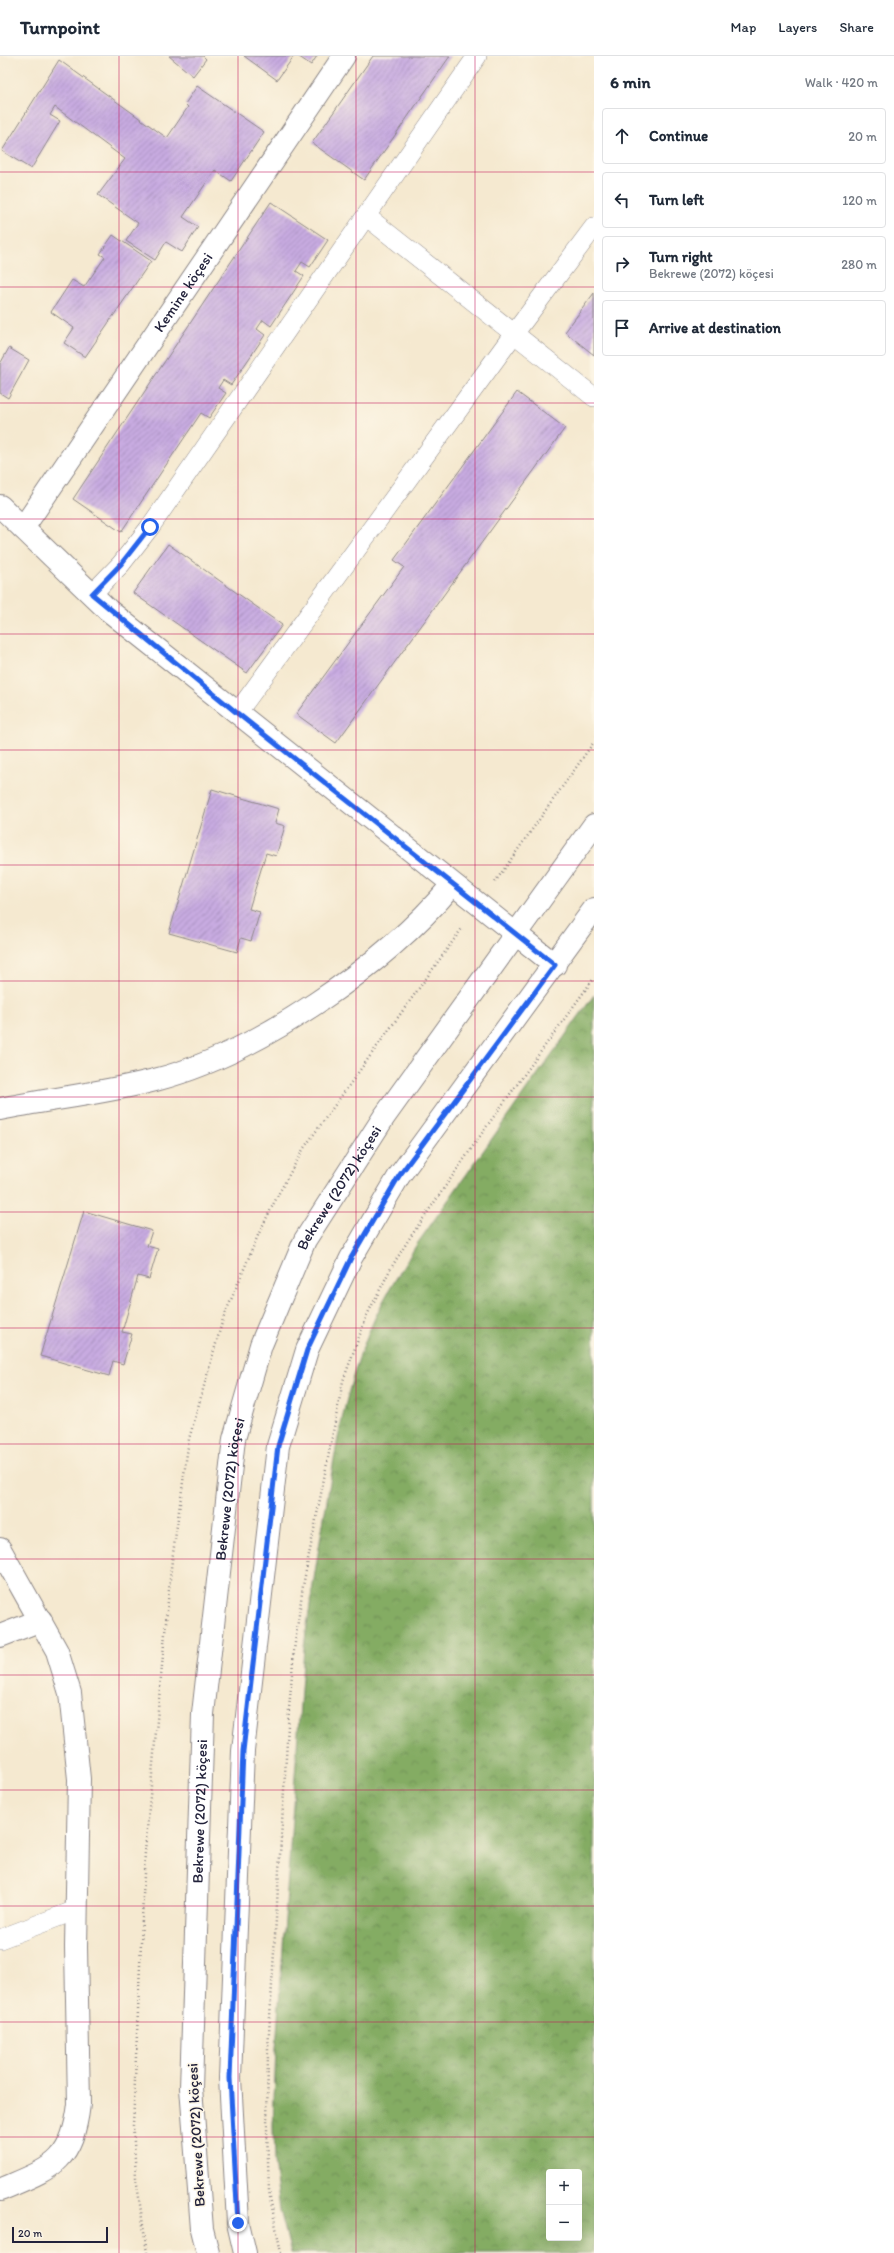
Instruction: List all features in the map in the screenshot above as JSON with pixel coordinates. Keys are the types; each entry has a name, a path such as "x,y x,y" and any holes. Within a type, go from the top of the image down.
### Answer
{"main road":[{"name":"Kemine köçesi","path":"23,528 344,56"},
{"path":"0,506 92,594 237,713 452,885 555,965"},
{"name":"Bekrewe (2072) köçesi","path":"208,2253 202,2229 192,2104 192,2048 203,1714 234,1439 261,1345 306,1240 384,1117 594,825"},
{"path":"0,1109 155,1080 209,1062 263,1035 345,984 437,903 452,885"},
{"path":"245,2253 238,2223 230,2078 242,1775 243,1751 278,1446 307,1350 351,1258 399,1176 594,910"},
{"path":"0,1549 57,1651 70,1693 79,1779 76,1910 78,2104 76,2127 69,2148 53,2165 0,2190"},
{"path":"0,1636 41,1620"}],"lane":[{"path":"92,594 121,564 150,527 477,56"},
{"path":"366,216 513,335 594,397"},
{"path":"237,713 513,335 594,228"},
{"path":"0,1939 76,1910"}],"path":[{"path":"281,2253 269,2192 267,2121 269,2041 289,1709 294,1650 303,1586 343,1381 367,1315 409,1239 487,1126 594,978"}],"green space":[{"path":"594,995 594,2253 291,2253 280,2210 274,2162 273,2126 276,2048 304,1647 318,1551 340,1427 351,1382 358,1361 379,1309 417,1244"}],"building":[{"path":"169,56 203,56 206,59 193,76"},
{"path":"244,56 294,56 277,80"},
{"path":"298,56 317,56 311,65"},
{"path":"373,56 450,56 364,180 312,143"},
{"path":"59,60 167,138 188,107 185,104 197,86 264,132 231,181 215,170 183,217 198,227 182,252 166,242 155,260 126,241 138,223 98,195 125,159 55,107 50,115 60,121 31,169 2,151"},
{"path":"271,202 328,240 310,267 302,262 296,271 304,276 271,326 263,320 257,329 265,335 231,385 223,380 218,388 226,393 209,418 201,413 121,532 73,499"},
{"path":"113,235 151,261 85,357 64,343 74,328 51,312 72,280 84,287 105,257 100,254"},
{"path":"594,293 594,355 565,332"},
{"path":"9,348 29,360 8,398 0,393 0,364"},
{"path":"517,392 565,428 336,743 296,714 404,567 394,560"},
{"path":"168,544 282,625 247,673 133,593"},
{"path":"212,789 279,809 275,823 285,826 276,856 266,853 249,909 260,912 251,941 241,938 237,952 169,933"},
{"path":"84,1211 152,1231 147,1246 158,1249 149,1279 138,1276 122,1332 132,1334 123,1364 113,1361 109,1376 40,1356"}],"route":[{"path":"150,527 121,564 92,594 108,610 452,885 555,965 399,1176 351,1258 307,1350 278,1446 243,1751 230,2078 238,2223"}]}
